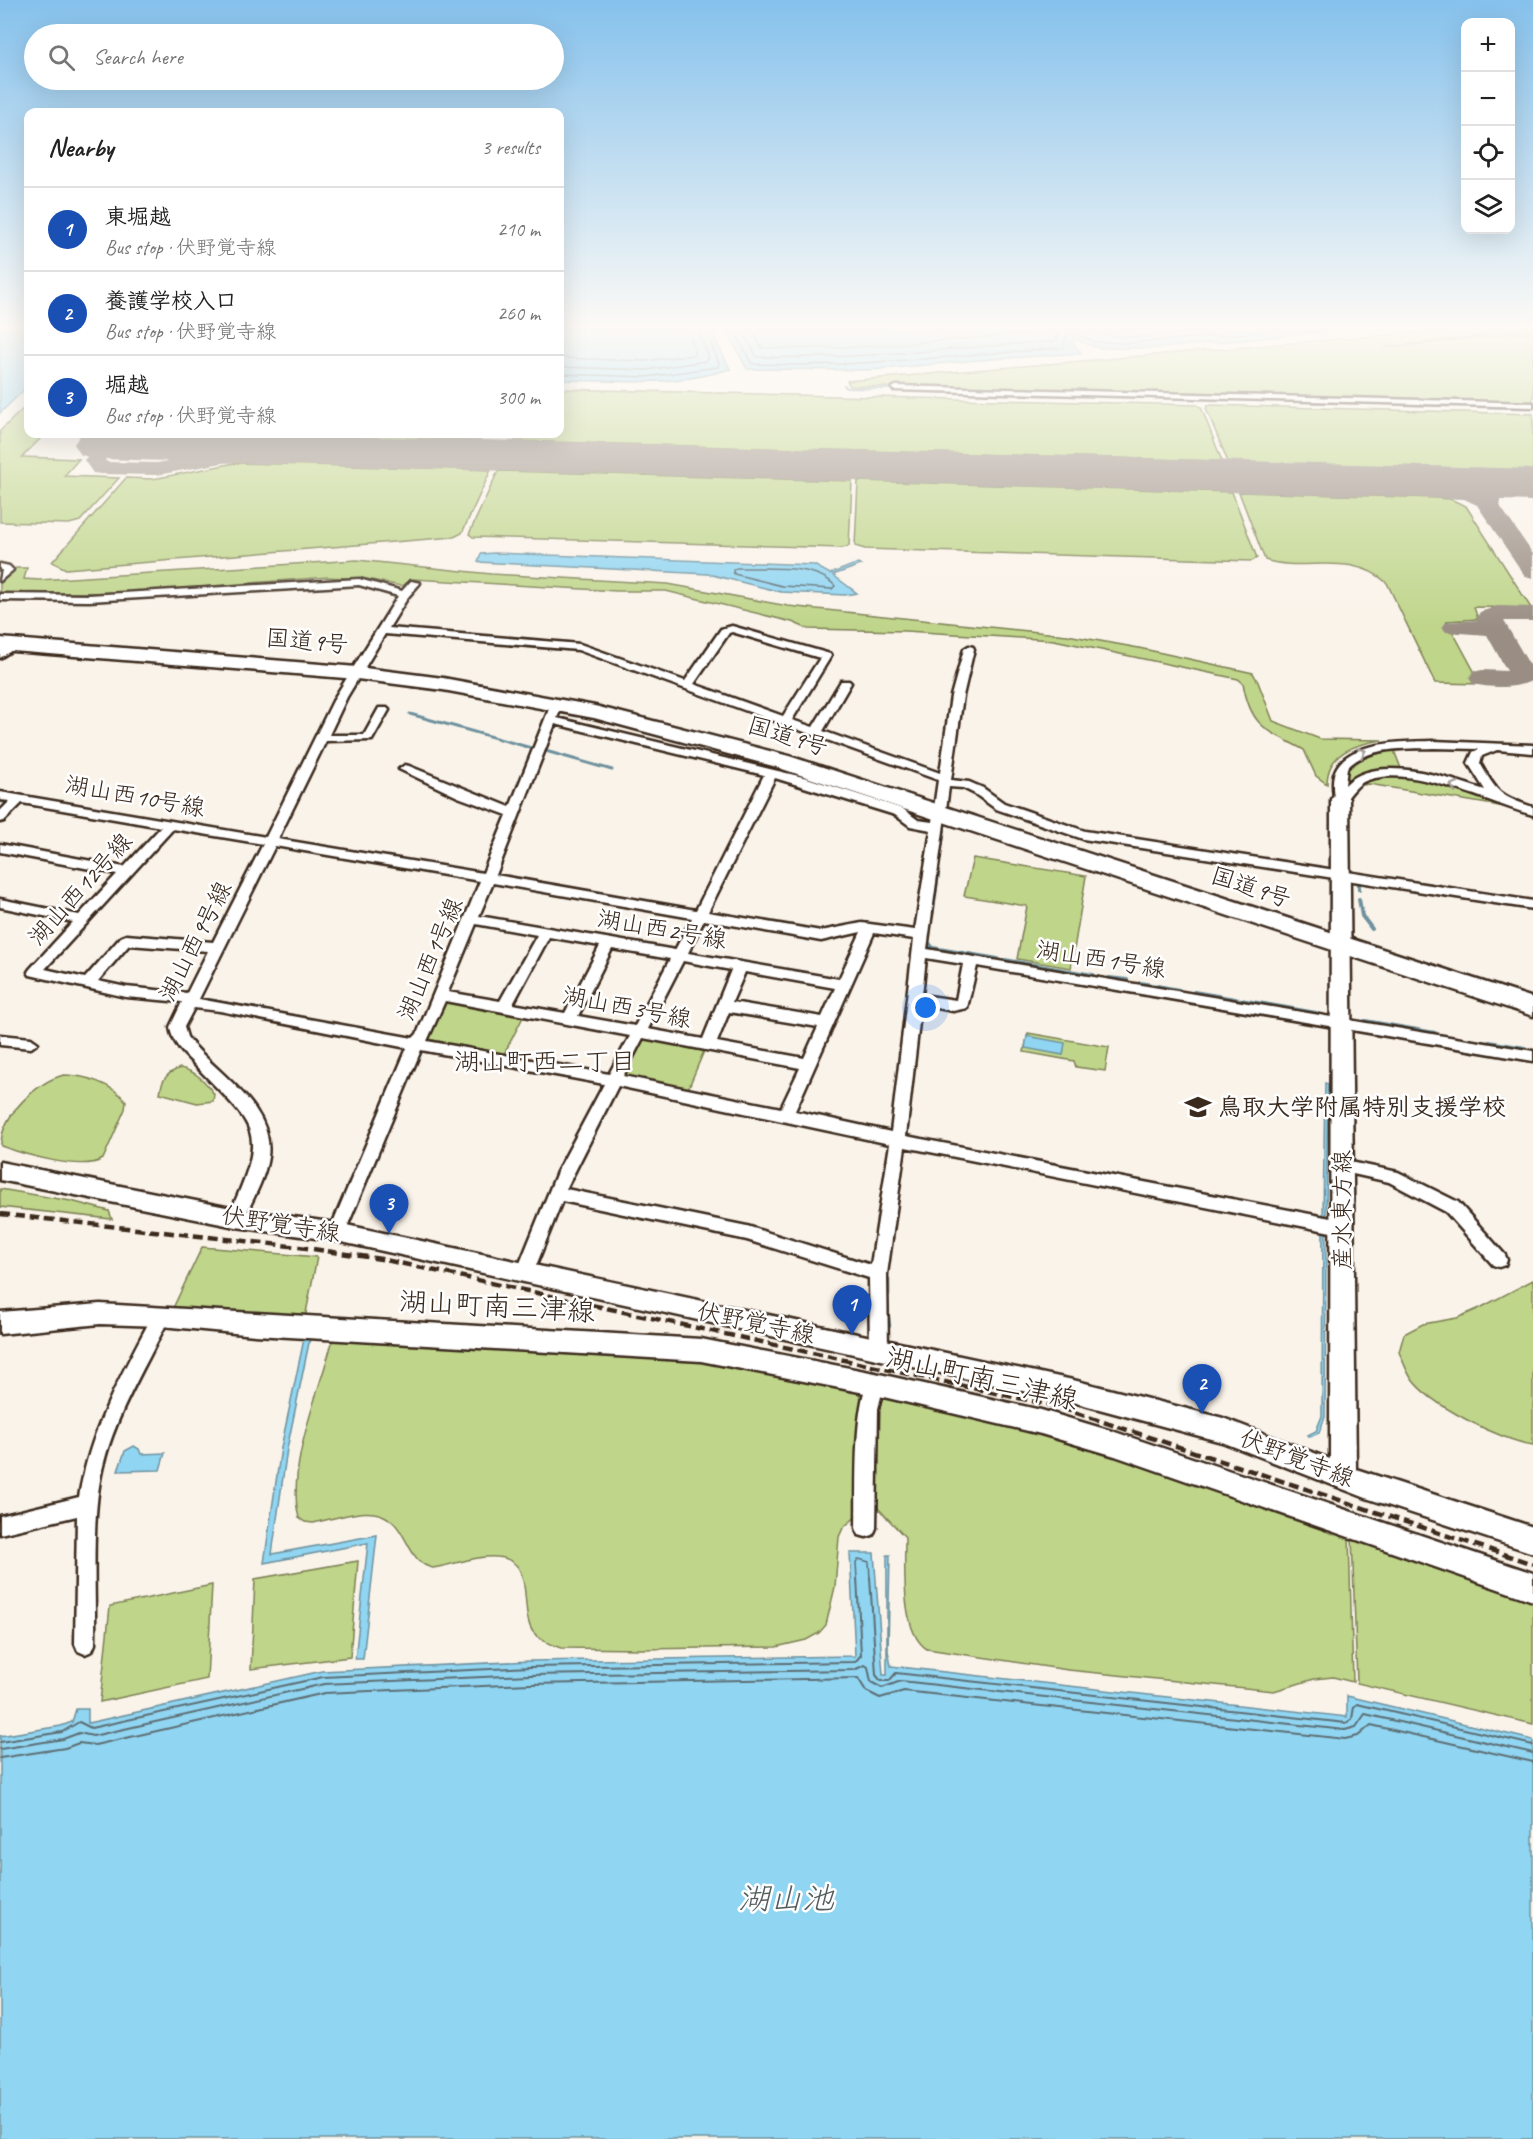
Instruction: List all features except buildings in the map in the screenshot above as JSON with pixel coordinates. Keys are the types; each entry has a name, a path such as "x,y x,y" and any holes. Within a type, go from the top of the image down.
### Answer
{"highway":[{"name":"国道9号","path":"3,645 360,669 505,686 628,711 710,731 942,801 1533,1007"},
{"name":"国道9号","path":"360,669 443,684 554,712 644,724 761,766 942,801"},
{"name":"国道9号","path":"1342,939 1533,994"}],"street":[{"path":"0,567 8,570 0,578"},
{"path":"0,597 89,598 359,582 404,595"},
{"name":"湖山西9号線","path":"236,1218 260,1158 261,1136 244,1104 208,1071 178,1037 177,1027 323,738 341,696 384,631 404,595 415,583"},
{"path":"688,685 725,630 732,629 826,656 786,721"},
{"path":"384,631 522,640 580,647 816,732 942,801"},
{"path":"879,1350 878,1274 898,1140 921,944 957,696 969,649"},
{"path":"816,732 845,683"},
{"path":"323,738 368,738 383,710"},
{"path":"488,878 554,712"},
{"path":"1340,799 1338,783 1341,769 1348,759 1362,751 1391,745 1533,749"},
{"path":"1466,747 1492,792 1510,804"},
{"path":"1474,763 1479,752 1497,748"},
{"path":"525,1273 565,1172 700,915 761,766"},
{"path":"405,768 462,795 514,813"},
{"path":"1340,799 1361,778 1376,773 1393,772 1423,777 1533,811"},
{"path":"942,801 965,785 979,791 1000,806 1083,835 1533,905"},
{"name":"湖山西10号線","path":"0,796 488,878"},
{"path":"0,818 19,799"},
{"name":"産水東方線","path":"1340,799 1342,1476"},
{"name":"湖山西12号線","path":"169,825 35,972 126,992 190,1000 416,1044"},
{"path":"0,848 126,871"},
{"name":"湖山西1号線","path":"416,1044 423,1036 488,878 821,936 835,935 849,928 869,929 971,960 1533,1056"},
{"path":"0,903 82,920"},
{"name":"湖山西2号線","path":"471,919 680,954 844,985"},
{"path":"786,1115 825,1023 869,929"},
{"path":"504,1007 546,931"},
{"path":"88,984 126,940 217,947"},
{"path":"569,1019 609,942"},
{"path":"915,999 953,1006 962,1004 971,960"},
{"path":"708,1046 740,966"},
{"name":"湖山西3号線","path":"439,995 808,1064"},
{"path":"724,1006 825,1023"},
{"path":"0,1040 31,1043"},
{"path":"338,1232 416,1044"},
{"name":"湖山西1号線","path":"416,1044 614,1080 898,1140 1341,1227"},
{"path":"1341,1166 1392,1176 1452,1207 1499,1260"},
{"name":"伏野覚寺線","path":"0,1171 236,1218 338,1232 1073,1391 1223,1430 1342,1476 1533,1540"},
{"path":"556,1193 747,1233 878,1274"},
{"name":"湖山町南三津線","path":"0,1323 100,1314 161,1316 255,1324 701,1350 875,1384 1041,1422 1115,1444 1533,1587"},
{"path":"85,1644 87,1504 94,1462 112,1414 161,1316"},
{"path":"866,1528 869,1409 875,1384"},
{"path":"0,1525 87,1504"}],"green space":[{"path":"2,429 24,429 24,438 41,438 22,457 79,459 64,476 119,478 80,521 69,524 0,522 0,431"},
{"path":"564,429 1209,429 1222,461 515,441 516,438 564,438"},
{"path":"1214,429 1533,429 1533,470 1228,462"},
{"path":"381,438 461,438 460,440"},
{"path":"235,463 491,470 462,533 454,537 66,569 52,562 126,478 153,479"},
{"path":"498,471 852,481 849,546 843,548 473,537 469,534"},
{"path":"858,481 1232,492 1257,558 1252,561 865,549 855,546"},
{"path":"1239,492 1450,499 1466,506 1531,608 1474,607 1478,619 1447,621 1481,684 1435,683 1387,583 1373,573 1358,567 1280,563 1265,560"},
{"path":"357,560 491,574 668,584 788,606 1067,635 1253,673 1273,721 1320,739 1382,740 1362,744 1344,752 1332,765 1328,773 1327,784 1316,776 1304,750 1271,732 1256,719 1246,698 1243,683 1238,679 1054,640 905,631 808,629 792,622 666,591 617,591 413,579 401,586 367,579 328,577 137,592 0,594 0,584 16,568 27,568 24,579 39,580"},
{"path":"1399,747 1395,753 1402,771 1371,771 1356,776 1344,785 1347,766 1364,753"},
{"path":"1394,775 1417,778 1507,806 1369,784 1357,786 1371,777"},
{"path":"973,858 1086,876 1071,968 1017,959 1027,906 964,896"},
{"path":"443,1001 523,1017 504,1054 428,1039"},
{"path":"1028,1033 1109,1047 1105,1071 1076,1067 1074,1061 1024,1052"},
{"path":"643,1039 704,1051 688,1089 625,1077"},
{"path":"180,1068 195,1074 204,1081 214,1094 213,1101 197,1103 160,1093 166,1077"},
{"path":"64,1075 81,1077 106,1085 126,1101 125,1109 103,1159 94,1163 68,1163 1,1146 2,1135 13,1112 32,1092"},
{"path":"0,1189 71,1201 109,1211 112,1219 0,1207"},
{"path":"202,1247 317,1257 305,1318 173,1308"},
{"path":"1533,1280 1533,1445 1485,1429 1433,1399 1411,1378 1399,1352 1404,1334 1423,1324 1457,1318"},
{"path":"333,1339 714,1359 857,1390 864,1405 858,1515 843,1528 839,1537 835,1587 826,1625 819,1633 806,1640 776,1647 561,1648 542,1640 533,1632 529,1623 522,1576 517,1566 509,1560 481,1557 433,1568 416,1558 394,1523 374,1513 360,1513 313,1523 305,1522 299,1518 296,1498 297,1476 306,1428"},
{"path":"882,1395 1037,1430 1349,1536 1353,1682 1333,1677 1314,1679 1274,1691 1068,1670 927,1649 918,1640 908,1614 905,1537 876,1506 874,1407"},
{"path":"1352,1536 1533,1598 1533,1724 1357,1683"},
{"path":"358,1561 350,1657 251,1669 255,1579"},
{"path":"212,1585 207,1679 100,1702 110,1606"}],"water":[{"path":"481,554 814,565 830,574 858,563 861,565 833,575 857,593 845,595 781,592 708,574 478,562"},
{"path":"1027,1036 1065,1043 1063,1055 1025,1048"},
{"path":"1325,1083 1328,1084 1326,1218 1323,1218"},
{"path":"1323,1229 1326,1229 1325,1417 1319,1433 1310,1437 1308,1435 1316,1431 1322,1416"},
{"path":"310,1338 287,1449 272,1554 377,1535 363,1659 355,1659 368,1543 264,1563 281,1448 304,1339"},
{"path":"134,1446 141,1454 165,1453 160,1470 118,1471 125,1451"},
{"name":"湖山池","path":"850,1553 874,1553 883,1675 887,1675 887,1555 890,1555 888,1651 891,1666 1347,1717 1347,1696 1533,1740 1533,2139 0,2139 0,1736 61,1726 72,1722 76,1709 88,1709 88,1723 322,1671 530,1661 855,1656"}],"waterway":[{"path":"410,714 535,749"},
{"path":"542,750 612,770"},
{"path":"5,802 0,801 7,802"},
{"path":"938,866 944,830"},
{"path":"932,917 938,874"},
{"path":"1359,889 1359,882 1363,882"},
{"path":"1359,899 1362,916 1372,929"},
{"path":"929,932 928,942 933,948 998,959"},
{"path":"923,991 926,960"},
{"path":"1005,960 1093,975"},
{"path":"1109,978 1127,980"},
{"path":"1140,983 1179,990"},
{"path":"1194,992 1316,1013"},
{"path":"207,1000 216,1001"},
{"path":"218,1002 250,1008"},
{"path":"253,1008 280,1014"},
{"path":"1365,1021 1435,1033"},
{"path":"416,1037 422,1022"},
{"path":"1489,1042 1525,1048"},
{"path":"888,1280 888,1294"},
{"path":"888,1317 889,1326"}],"taxiway":[{"path":"95,460 101,468 157,469 255,451 288,450"},
{"path":"1417,482 1453,486 1485,500 1533,571"},
{"path":"1490,505 1489,498 1499,489 1528,485"},
{"path":"1482,678 1514,679 1522,675 1489,617 1498,613 1533,614"},
{"path":"1455,627 1490,628 1494,626"}],"runway":[{"path":"99,444 1533,485"}],"railway":[{"path":"0,1214 299,1247 381,1259 1055,1406 1533,1564"}],"place":[{"name":"鳥取大学附属特別支援学校","path":"1198,1107"},
{"name":"堀越","path":"389,1234"},
{"name":"東堀越","path":"852,1335"},
{"name":"養護学校入口","path":"1202,1414"}],"district":[{"name":"湖山町西二丁目","path":"545,1061"}]}
